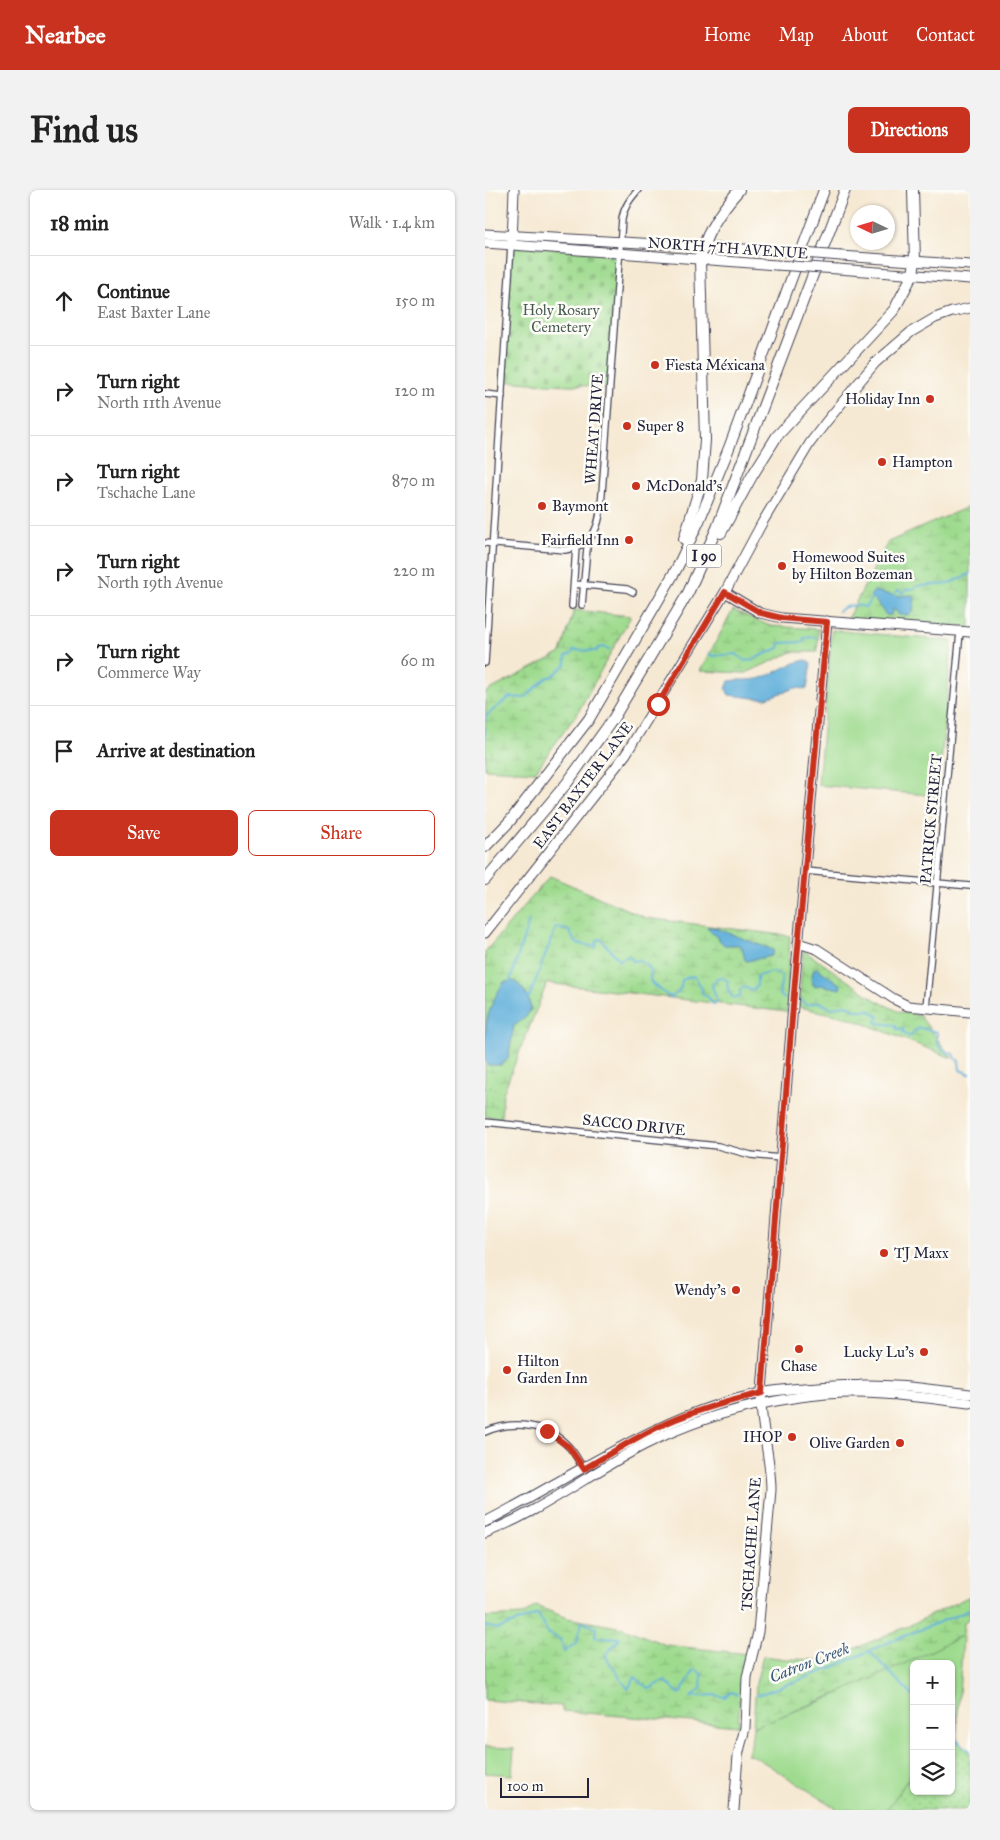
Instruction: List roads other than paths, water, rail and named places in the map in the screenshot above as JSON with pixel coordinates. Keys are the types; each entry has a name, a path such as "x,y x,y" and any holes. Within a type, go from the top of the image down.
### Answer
{"highway":[{"path":"649,615 687,533 702,480 705,440 702,245 729,202 739,190"},
{"name":"I 90","path":"485,847 510,821 589,719 677,568 699,521 732,438 824,190"},
{"name":"I 90","path":"485,880 567,783 613,719 688,593 717,528 845,190"},
{"path":"688,593 752,476 777,436 894,310 913,274 915,261 913,190"}],"main road":[{"path":"511,245 514,190"},
{"name":"NORTH 7TH AVENUE","path":"485,234 702,245 970,265"},
{"name":"NORTH 7TH AVENUE","path":"485,243 970,279"},
{"name":"EAST BAXTER LANE","path":"485,933 626,754 725,592 762,524 810,443 848,394 875,363 911,332 935,318 970,308"},
{"path":"725,592 761,613 782,618 970,632"},
{"name":"TSCHACHE LANE","path":"733,1810 738,1755 745,1728 747,1677 757,1632 771,1490 771,1475 761,1418 761,1403 798,943 827,622"},
{"path":"798,943 817,949 908,1006 970,1012"},
{"path":"485,1522 675,1420 726,1402 762,1393 861,1385 905,1387 970,1394"},
{"path":"485,1533 525,1515 644,1445 679,1429 761,1403 827,1394 867,1394 970,1403"}],"street":[{"name":"WHEAT DRIVE","path":"576,548 590,538 597,528 600,519 623,211 638,190"},
{"path":"485,663 511,245"},
{"path":"485,394 502,396"},
{"path":"485,543 565,550 576,548 572,606"},
{"path":"582,605 587,548"},
{"path":"573,584 627,588 633,592"},
{"name":"PATRICK STREET","path":"927,1008 960,632"},
{"path":"805,870 970,886"},
{"name":"SACCO DRIVE","path":"485,1122 718,1146 751,1155 780,1158"},
{"path":"485,1432 509,1424 528,1425 547,1431 569,1447 589,1478"}],"water":[{"path":"874,591 896,596 913,595 915,598 913,611 908,615 899,615 893,609 891,615 886,615 870,596"},
{"path":"806,660 811,664 807,689 795,688 767,698 754,698 729,695 726,689 729,681 761,678 794,663"},
{"path":"707,927 713,927 773,950 773,953 771,956 747,961 745,960 742,947 739,945 724,945"},
{"path":"817,968 841,985 840,989 821,985 814,986 811,979 814,969"},
{"path":"514,981 525,993 531,1009 526,1017 514,1026 508,1059 501,1065 488,1065 485,1060 487,1019 493,1002 504,982"}],"waterway":[{"path":"894,596 896,596 895,593 898,590 902,593 907,589 913,589 917,586 948,584 970,574"},
{"path":"838,611 844,607 866,607 872,597"},
{"path":"709,653 712,656 736,654 745,661 752,660 779,648 780,643 804,642 804,638 816,637"},
{"path":"485,721 487,715 510,697 525,698 546,678 553,676 566,664 566,657 573,653 573,650 597,651 598,648 603,647 609,649"},
{"path":"485,728 485,741"},
{"path":"511,982 529,921"},
{"path":"528,997 556,927 569,931 576,943 596,947 597,940 601,939 620,961 629,956 633,961 639,960 647,965 651,971 650,980 652,984 666,995 672,997 680,990 682,980 692,976 696,978 703,995 707,996 713,1004 716,1004 717,1000 712,986 717,978 721,977 728,981 728,990 734,998 740,997 740,990 743,987 751,990 757,986 757,976 773,972 782,977 779,994 785,999"},
{"path":"802,1000 806,1005 819,1002 831,1008 846,1005 854,1010 869,1010 879,1017 876,1021 877,1023 895,1025 897,1029 903,1029 903,1033 908,1036 911,1036 914,1031 920,1028 937,1032 937,1044 945,1051 953,1054 959,1061 960,1070 970,1074"},
{"name":"Catron Creek","path":"758,1695 829,1669 894,1640 970,1610"},
{"name":"Catron Creek","path":"485,1626 498,1629 538,1614 548,1633 561,1640 564,1652 576,1643 582,1622 596,1628 595,1637 620,1638 605,1656 628,1689 635,1677 649,1689 664,1681 680,1694 695,1669 702,1674 701,1689 691,1697 714,1695 725,1697 731,1692 737,1694"},
{"path":"870,1652 910,1693"},
{"path":"955,1738 970,1751"}],"place":[{"name":"Fiesta Méxicana","path":"655,365"},
{"name":"Holiday Inn","path":"930,399"},
{"name":"Super 8","path":"627,426"},
{"name":"Hampton","path":"882,462"},
{"name":"McDonald's","path":"636,486"},
{"name":"Baymont","path":"542,506"},
{"name":"Fairfield Inn","path":"629,540"},
{"name":"Homewood Suites by Hilton Bozeman","path":"782,566"},
{"name":"TJ Maxx","path":"884,1253"},
{"name":"Wendy's","path":"736,1290"},
{"name":"Chase","path":"799,1349"},
{"name":"Lucky Lu's","path":"924,1352"},
{"name":"Hilton Garden Inn","path":"507,1370"},
{"name":"IHOP","path":"792,1437"},
{"name":"Olive Garden","path":"900,1443"}],"park label":[{"name":"Holy Rosary Cemetery","path":"561,318"}]}
